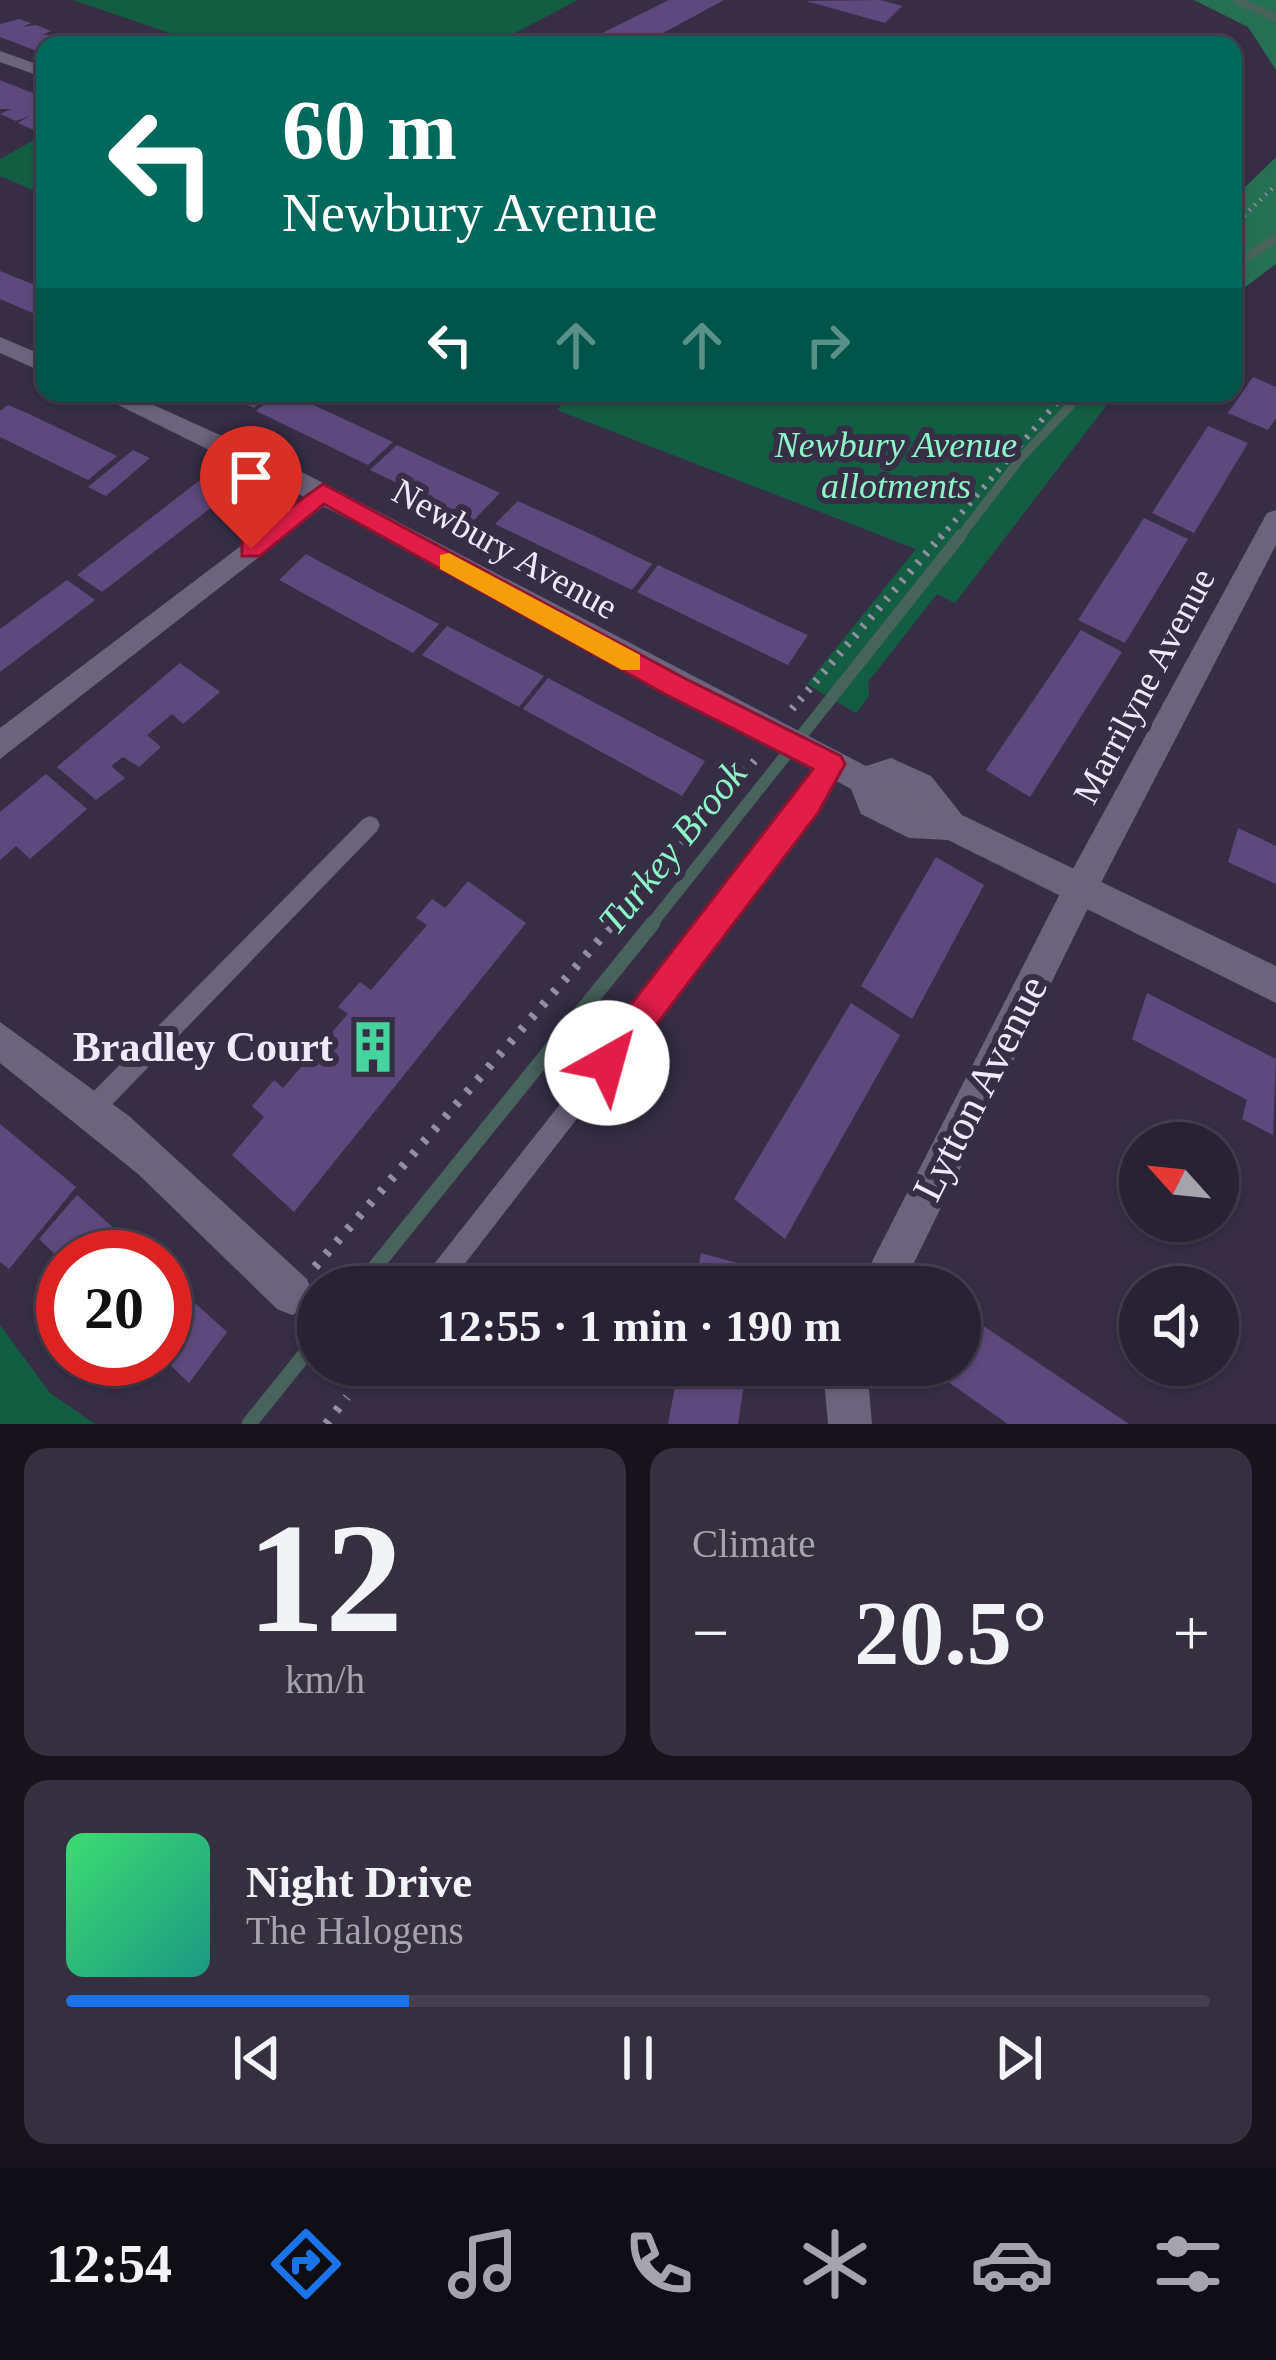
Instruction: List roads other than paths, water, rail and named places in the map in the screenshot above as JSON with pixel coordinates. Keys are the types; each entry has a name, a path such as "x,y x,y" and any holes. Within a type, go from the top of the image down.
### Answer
{"street":[{"path":"0,56 36,70"},
{"path":"0,344 36,361"},
{"name":"Newbury Avenue","path":"126,402 323,493 864,780 872,804 909,823 951,825 1276,985"},
{"path":"0,746 323,493"},
{"name":"Marrilyne Avenue","path":"1081,889 1276,520"},
{"name":"Lytton Avenue","path":"891,1266 1081,889"},
{"path":"0,1040 94,1107 188,1187 292,1294"},
{"path":"847,1386 850,1424"}],"lane":[{"path":"448,1266 808,804 831,764"},
{"path":"94,1107 370,825"}],"waterway":[{"path":"1237,0 1276,18"},
{"name":"Turkey Brook","path":"1242,260 1276,239"},
{"name":"Turkey Brook","path":"959,538 1020,459 1074,402"},
{"name":"Turkey Brook","path":"650,926 961,535"},
{"name":"Turkey Brook","path":"376,1266 653,923"},
{"name":"Turkey Brook","path":"249,1424 297,1364"}],"place":[{"name":"Bradley Court","path":"373,1047"}],"park label":[{"name":"Newbury Avenue allotments","path":"896,466"}]}
